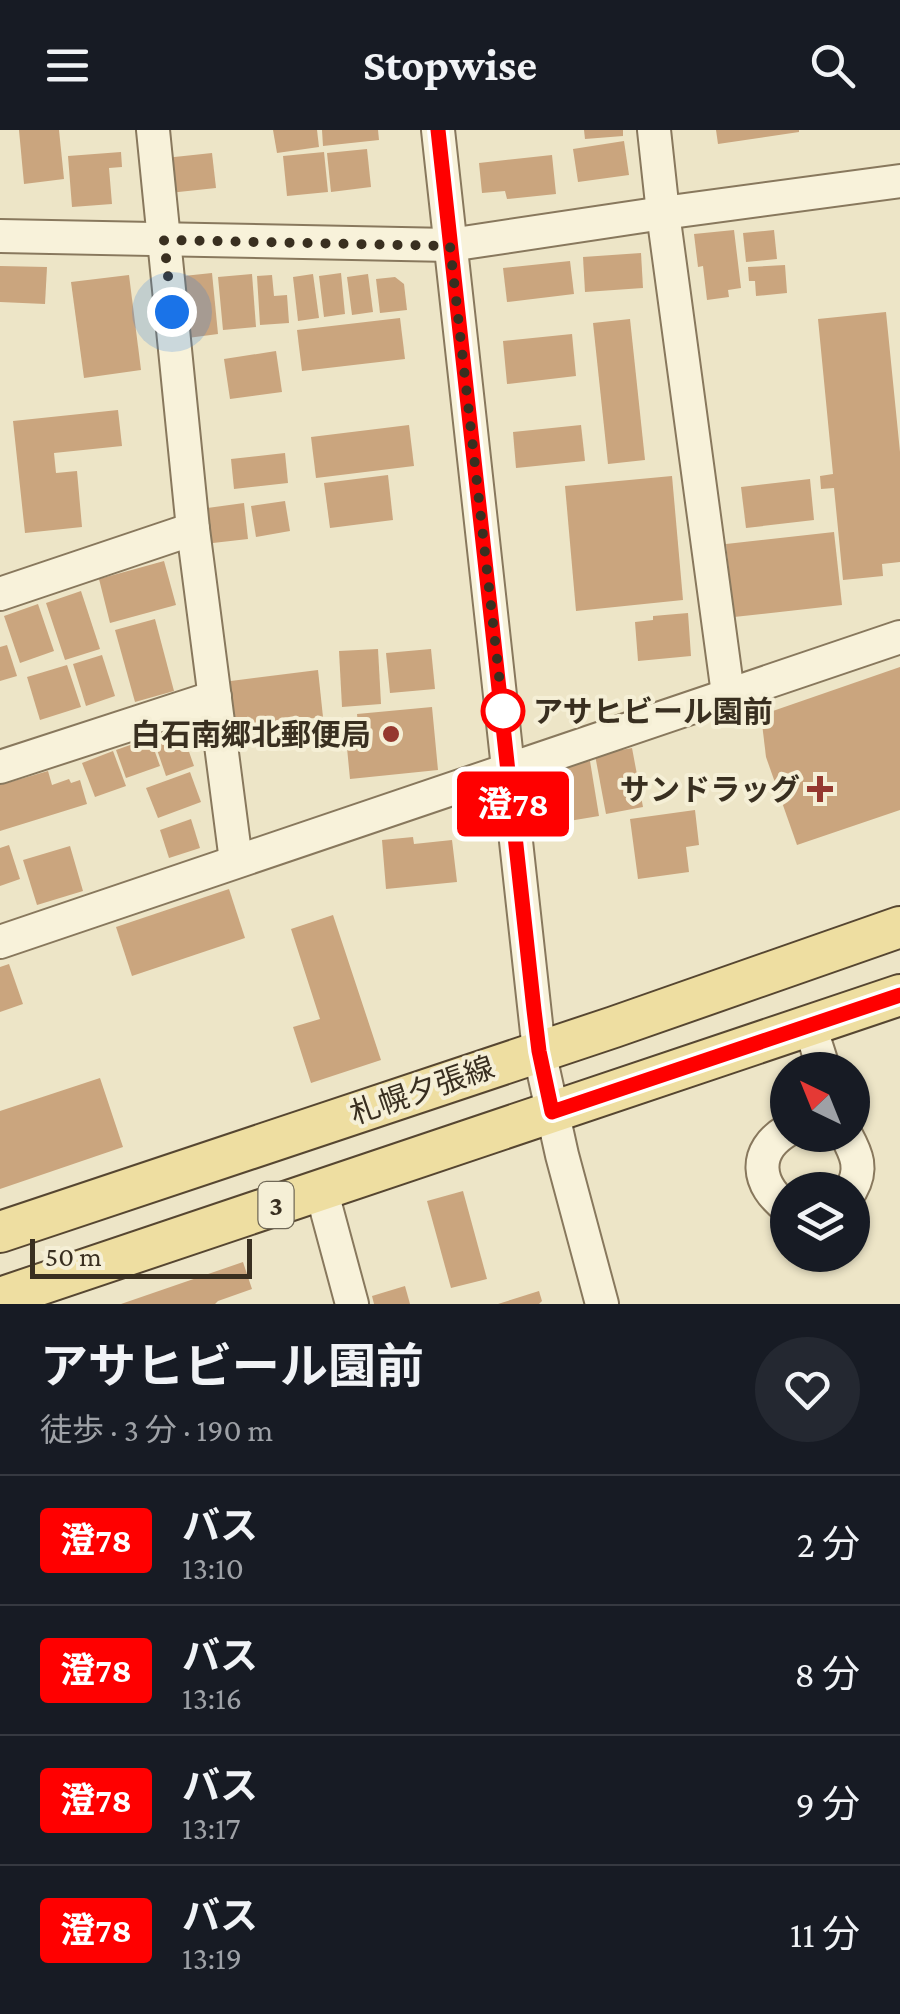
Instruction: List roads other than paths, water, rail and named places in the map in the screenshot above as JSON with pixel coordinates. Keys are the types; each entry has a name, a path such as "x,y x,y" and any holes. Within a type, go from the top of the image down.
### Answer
{"main road":[{"name":"札幌夕張線","path":"0,1232 900,927"},
{"name":"札幌夕張線","path":"0,1298 900,996"}],"street":[{"path":"153,130 193,529 236,860"},
{"path":"438,130 539,1051 602,1304"},
{"path":"654,130 728,694"},
{"path":"0,236 450,246 900,181"},
{"path":"0,594 193,529"},
{"path":"0,942 900,637"},
{"path":"0,767 215,697"},
{"path":"810,1026 818,1052"},
{"path":"770,1144 762,1162 770,1192"},
{"path":"321,1189 352,1304"}],"place":[{"name":"アサヒビール園前","path":"503,711"},
{"name":"白石南郷北郵便局","path":"391,734"},
{"name":"サンドラッグ","path":"820,789"}]}
